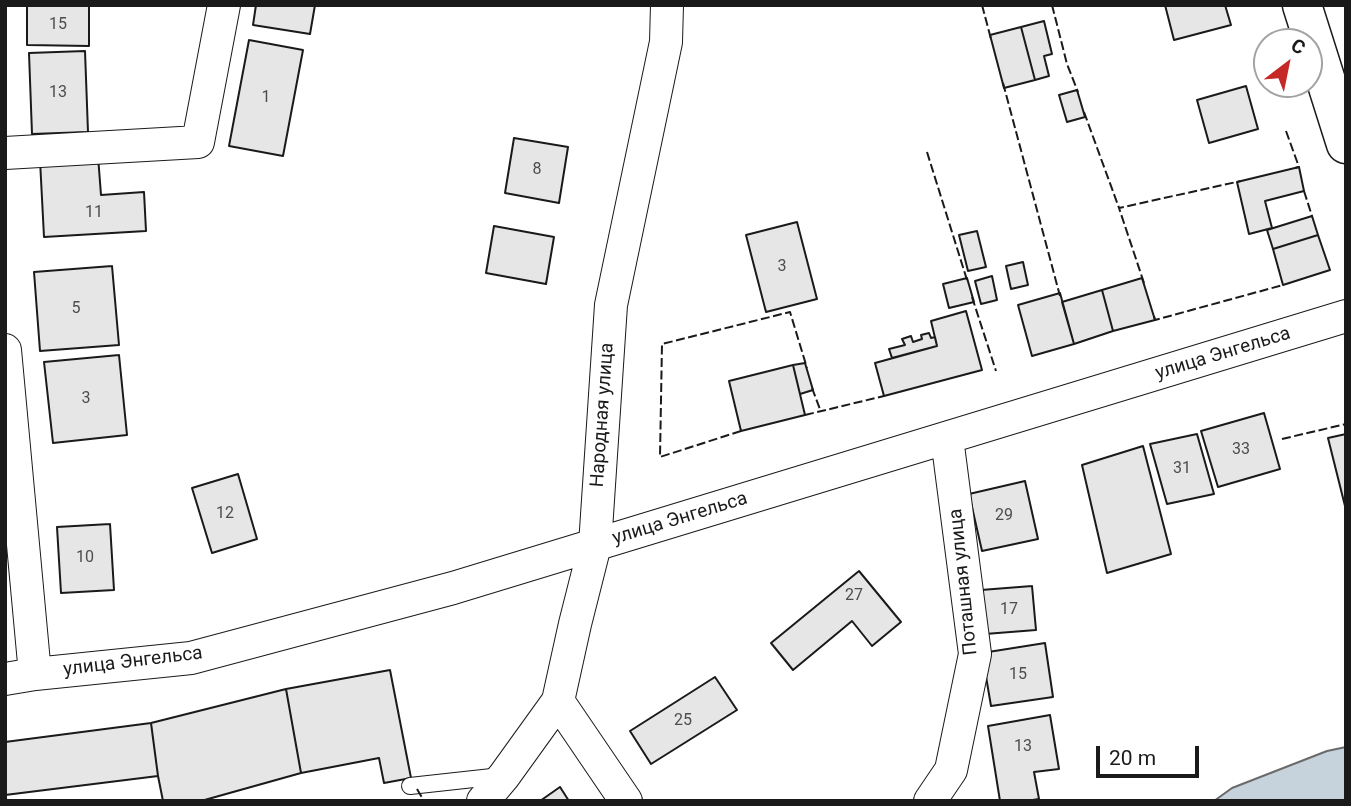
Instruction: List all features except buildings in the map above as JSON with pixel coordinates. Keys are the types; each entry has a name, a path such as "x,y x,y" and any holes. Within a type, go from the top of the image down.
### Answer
{"street":[{"path":"5,153 198,142 223,5"},
{"name":"Народная улица","path":"483,801 558,701 595,545 611,305 666,42 667,5"},
{"path":"1302,5 1346,144"},
{"name":"улица Энгельса","path":"20,677 191,658 453,588 1346,316"},
{"path":"5,351 20,677"},
{"name":"Поташная улица","path":"930,801 951,771 975,654 947,438"},
{"path":"558,701 626,801"}],"lane":[{"path":"410,786 504,776"}],"shaded area":[{"path":"1346,747 1346,801 1214,801 1232,788 1327,751"}],"fence":[{"path":"982,5 991,39"},
{"path":"1052,5 1067,64 1078,92"},
{"path":"1003,83 1060,296"},
{"path":"1084,112 1119,208"},
{"path":"1286,131 1299,167 1295,168"},
{"path":"927,152 967,280"},
{"path":"1144,283 1119,208 1241,181"},
{"path":"1304,191 1312,216"},
{"path":"1154,316 1155,320 1283,285"},
{"path":"972,297 996,371"},
{"path":"741,431 660,457 662,344 790,312 807,368"},
{"path":"812,388 821,412"},
{"path":"805,415 884,396"},
{"path":"1282,439 1346,424"},
{"path":"417,789 424,801"}]}
